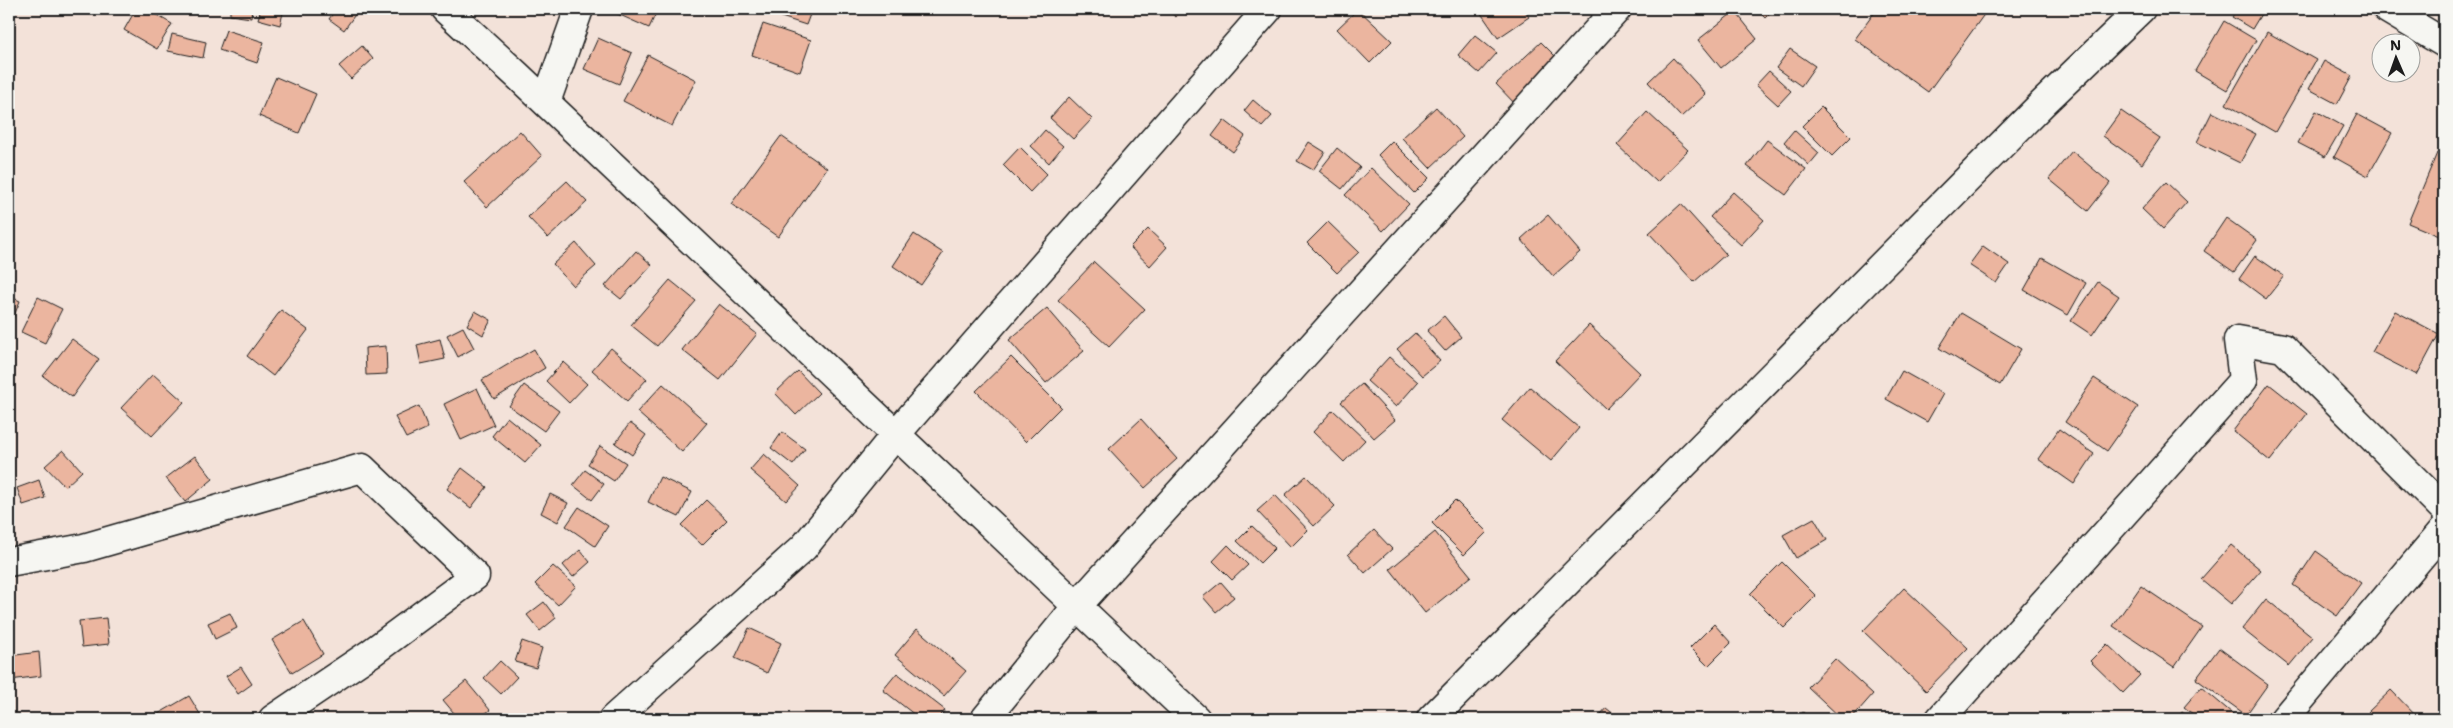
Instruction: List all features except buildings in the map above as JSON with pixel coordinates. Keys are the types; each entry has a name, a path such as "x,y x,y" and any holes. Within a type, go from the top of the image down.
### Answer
{"street":[{"path":"445,9 546,102 1196,719"},
{"path":"546,102 580,9"},
{"path":"613,719 804,547 896,434 1268,9"},
{"path":"985,719 1077,606 1617,9"},
{"path":"1432,719 2036,110 2141,9"},
{"path":"2387,9 2444,43"},
{"path":"1940,719 2243,380 2238,340 2283,348 2444,509"},
{"path":"9,562 84,548 362,468 475,576 371,653 273,719"},
{"path":"2284,719 2444,529"}]}
